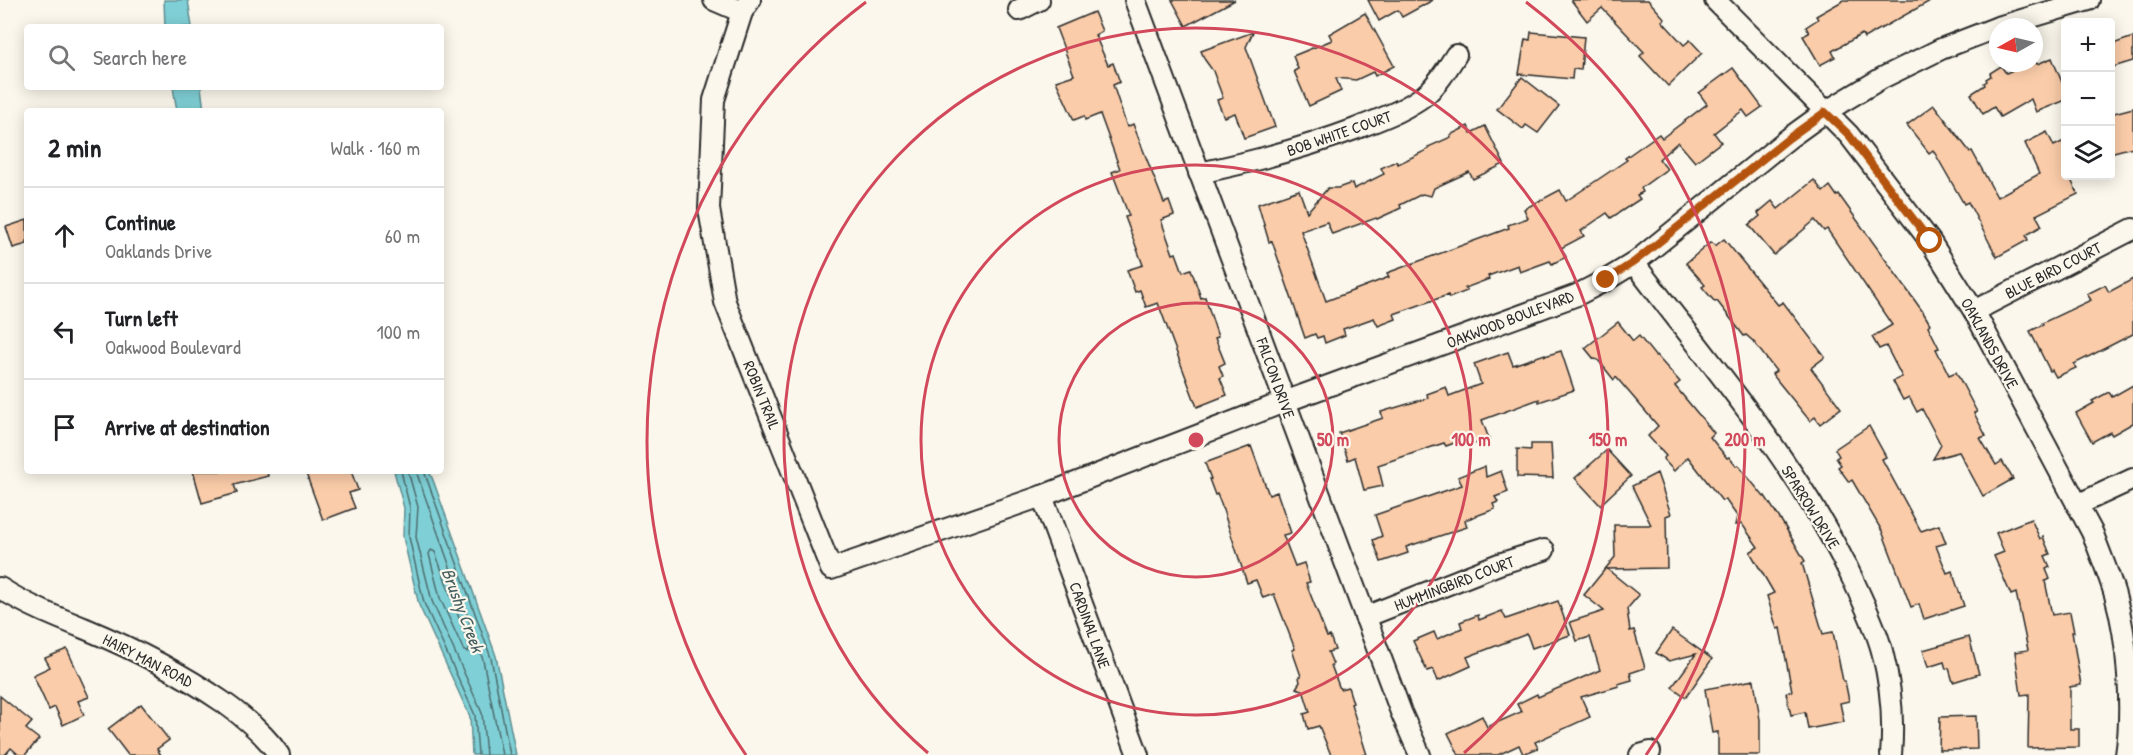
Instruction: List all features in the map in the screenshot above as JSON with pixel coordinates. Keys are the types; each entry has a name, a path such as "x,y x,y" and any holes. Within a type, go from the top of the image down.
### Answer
{"street":[{"path":"714,0 746,6"},
{"path":"1019,10 1039,0"},
{"name":"FALCON DRIVE","path":"1135,0 1365,617 1420,755"},
{"name":"OAKLANDS DRIVE","path":"1715,0 1849,135 1930,241 1974,311 2093,534 2115,596 2131,698 2126,755"},
{"name":"OAKWOOD BOULEVARD","path":"2028,18 2089,0"},
{"name":"ROBIN TRAIL","path":"746,6 714,100 709,209 725,302 831,569 1041,496"},
{"name":"OAKWOOD BOULEVARD","path":"1041,496 1284,402 1577,295 1634,262 1825,112 1882,78 1989,31"},
{"name":"BOB WHITE COURT","path":"1199,173 1247,163 1324,140 1396,113 1427,93 1443,76 1456,55"},
{"name":"BLUE BIRD COURT","path":"1974,311 2133,229"},
{"name":"SPARROW DRIVE","path":"1634,262 1772,445 1813,505 1837,547 1882,649 1889,679 1892,710 1891,755"},
{"path":"2078,505 2133,479"},
{"name":"CARDINAL LANE","path":"1041,496 1138,755"},
{"name":"HUMMINGBIRD COURT","path":"1365,617 1499,564 1544,550"},
{"name":"HAIRY MAN ROAD","path":"0,588 46,614 150,658 203,688 239,714 270,741 279,755"}],"water":[{"path":"164,0 188,0 192,24 165,24"},
{"path":"174,90 201,90 204,108 176,108"},
{"name":"Brushy Creek","path":"395,474 430,474 496,656 516,755 472,755 470,717 419,605 403,537 404,508"}],"building":[{"path":"1172,0 1235,0 1186,26"},
{"path":"1368,0 1433,0 1402,17 1398,10 1379,21"},
{"path":"1571,0 1648,0 1665,19 1662,21 1684,45 1690,40 1702,53 1668,86 1640,56 1644,52 1602,8 1587,21"},
{"path":"1844,0 1932,0 1864,38 1862,34 1832,51 1835,57 1820,65 1803,36 1809,33 1806,27 1818,19 1816,16"},
{"path":"1094,12 1102,31 1095,35 1108,65 1113,63 1120,82 1113,85 1127,127 1133,124 1164,203 1169,201 1174,215 1161,220 1173,254 1176,253 1183,272 1191,269 1201,298 1205,297 1218,337 1215,338 1225,363 1219,366 1223,376 1220,378 1227,395 1197,407 1158,303 1146,307 1140,290 1135,292 1127,270 1143,265 1125,217 1129,216 1112,172 1120,169 1100,114 1085,120 1084,116 1074,120 1056,81 1074,75 1056,28"},
{"path":"1365,13 1394,66 1375,76 1373,72 1356,80 1336,78 1341,91 1309,106 1294,71 1298,69 1293,56 1332,40 1329,34"},
{"path":"1253,32 1246,47 1275,127 1244,138 1235,113 1224,117 1217,100 1223,98 1213,71 1201,51"},
{"path":"1531,32 1584,37 1581,70 1573,69 1572,79 1519,74 1525,39 1530,40"},
{"path":"2133,37 2133,61 2115,66 2115,43"},
{"path":"2052,58 2061,80 2061,102 2036,112 2031,99 2000,117 1994,107 1983,114 1971,94 1985,85 1986,79 1991,76 1990,73 2043,72 2043,62"},
{"path":"1733,68 1762,107 1748,117 1743,110 1714,133 1721,142 1695,162 1678,142 1659,159 1667,169 1641,188 1643,192 1637,195 1640,199 1611,218 1607,213 1581,231 1584,236 1561,248 1566,257 1552,264 1550,261 1520,272 1518,265 1488,276 1489,279 1465,288 1467,291 1449,298 1448,295 1394,314 1396,319 1378,326 1374,318 1343,329 1345,335 1325,343 1323,336 1317,338 1315,334 1305,338 1272,241 1269,242 1258,204 1299,190 1307,212 1328,188 1338,188 1352,183 1354,189 1384,174 1381,168 1396,161 1398,164 1468,126 1471,133 1485,126 1504,164 1473,179 1469,172 1434,188 1431,196 1422,194 1400,205 1401,208 1377,219 1332,234 1327,222 1301,231 1326,301 1389,277 1387,273 1509,228 1508,225 1528,218 1524,209 1560,190 1566,201 1627,160 1625,158 1659,134 1662,138 1707,104 1699,93"},
{"path":"1522,77 1559,106 1538,133 1526,125 1523,129 1497,109"},
{"path":"1934,105 1970,152 1972,151 1997,197 2039,174 2025,143 2047,132 2054,146 2061,142 2061,180 2071,180 2078,194 2036,215 2042,226 2026,235 2028,240 1997,257 1968,202 1964,204 1933,150 1929,153 1907,125"},
{"path":"2133,108 2133,147 2115,152 2115,126 2115,113"},
{"path":"1814,180 1823,192 1830,186 1837,196 1839,195 1923,312 1939,348 1936,349 1949,375 1956,372 1977,412 1974,413 1986,436 1980,438 1996,465 2002,461 2013,479 1983,496 1959,452 1933,459 1941,445 1922,409 1917,412 1909,397 1903,400 1893,381 1902,377 1886,346 1879,349 1872,337 1892,325 1827,229 1824,231 1815,220 1774,255 1749,225 1760,216 1758,213 1772,201 1778,209"},
{"path":"24,221 24,245 13,248 6,227"},
{"path":"1724,239 1778,305 1783,302 1825,357 1811,368 1841,408 1820,424 1815,417 1810,421 1772,374 1776,371 1753,341 1746,335 1744,336 1717,301 1715,302 1702,287 1705,285 1686,263 1711,242 1715,246"},
{"path":"2133,279 2133,334 2074,364 2076,368 2056,377 2052,370 2050,371 2030,331 2091,300 2087,294 2105,285 2109,292"},
{"path":"1618,322 1633,341 1639,336 1680,382 1675,386 1714,433 1710,437 1727,458 1729,457 1736,466 1738,465 1765,496 1805,561 1802,563 1823,634 1833,632 1843,681 1845,681 1849,701 1840,703 1844,722 1808,729 1805,712 1791,715 1786,693 1792,691 1780,628 1777,629 1767,596 1774,593 1750,552 1758,547 1742,524 1735,525 1737,516 1725,499 1722,501 1688,457 1674,471 1663,459 1666,456 1648,436 1658,426 1616,377 1614,380 1585,348"},
{"path":"1561,351 1574,390 1539,402 1539,399 1482,420 1489,439 1474,444 1471,437 1446,446 1444,443 1378,465 1383,486 1364,490 1355,457 1348,460 1339,433 1383,418 1381,412 1428,398 1427,394 1446,387 1449,396 1481,384 1474,364 1508,352 1513,365"},
{"path":"2133,385 2133,423 2112,435 2110,432 2092,442 2076,413 2109,392 2112,397"},
{"path":"1869,426 1886,457 1882,459 1921,531 1939,525 1946,543 1936,546 1947,573 1952,571 1964,606 1924,619 1919,604 1911,607 1882,531 1852,480 1849,482 1838,467 1841,465 1836,458 1839,456 1835,449"},
{"path":"1531,444 1551,444 1553,478 1517,477 1517,449 1531,450"},
{"path":"1251,446 1269,495 1277,492 1291,533 1283,535 1295,566 1304,563 1310,582 1306,583 1327,637 1330,636 1335,650 1328,652 1333,664 1331,665 1340,689 1348,687 1367,755 1331,755 1319,726 1308,729 1304,714 1310,712 1303,690 1296,688 1301,676 1292,650 1295,649 1274,594 1263,598 1256,580 1247,583 1205,463"},
{"path":"1607,450 1631,476 1600,505 1575,478"},
{"path":"1485,466 1486,477 1501,471 1508,492 1495,497 1498,502 1493,504 1495,509 1465,520 1467,527 1406,547 1408,553 1381,562 1373,540 1382,536 1375,515 1462,485 1458,477"},
{"path":"1657,473 1671,514 1666,516 1667,568 1607,569 1639,595 1627,609 1630,631 1634,630 1645,668 1630,673 1632,680 1618,684 1619,686 1581,697 1590,717 1535,742 1538,748 1523,754 1519,745 1498,755 1459,755 1448,733 1482,716 1487,727 1521,712 1517,704 1600,670 1590,637 1577,641 1570,622 1604,611 1584,595 1615,557 1614,525 1651,525 1632,486"},
{"path":"194,474 268,474 268,476 234,485 237,493 202,503"},
{"path":"306,474 352,474 358,490 349,493 355,508 323,520"},
{"path":"2031,519 2040,539 2043,537 2050,554 2045,556 2050,567 2046,569 2050,579 2045,581 2052,615 2070,612 2081,685 2070,687 2070,729 2079,729 2079,747 2028,748 2029,694 2021,695 2015,652 2028,650 2016,593 2011,595 1994,556 2004,552 1996,533"},
{"path":"1558,601 1570,635 1532,648 1527,634 1467,657 1471,666 1438,681 1433,669 1427,671 1413,641 1434,632 1437,639 1462,628 1460,622 1478,615 1479,620 1502,611 1506,619"},
{"path":"1672,630 1712,659 1686,697 1672,687 1696,654 1669,661 1656,653"},
{"path":"1969,637 1979,674 1953,682 1949,668 1946,669 1944,662 1928,667 1923,650"},
{"path":"67,649 89,697 78,701 84,715 63,725 55,707 49,710 33,675 50,667 45,658"},
{"path":"1754,680 1760,720 1760,755 1718,755 1718,732 1712,733 1705,689"},
{"path":"0,696 32,722 26,729 39,739 25,755 19,755 11,748 5,755 0,755"},
{"path":"141,704 169,740 157,749 161,755 128,755 108,729"},
{"path":"1976,716 1977,749 1939,750 1940,717"}],"route":[{"path":"1606,280 1634,262 1825,112 1849,135 1930,241"}]}
